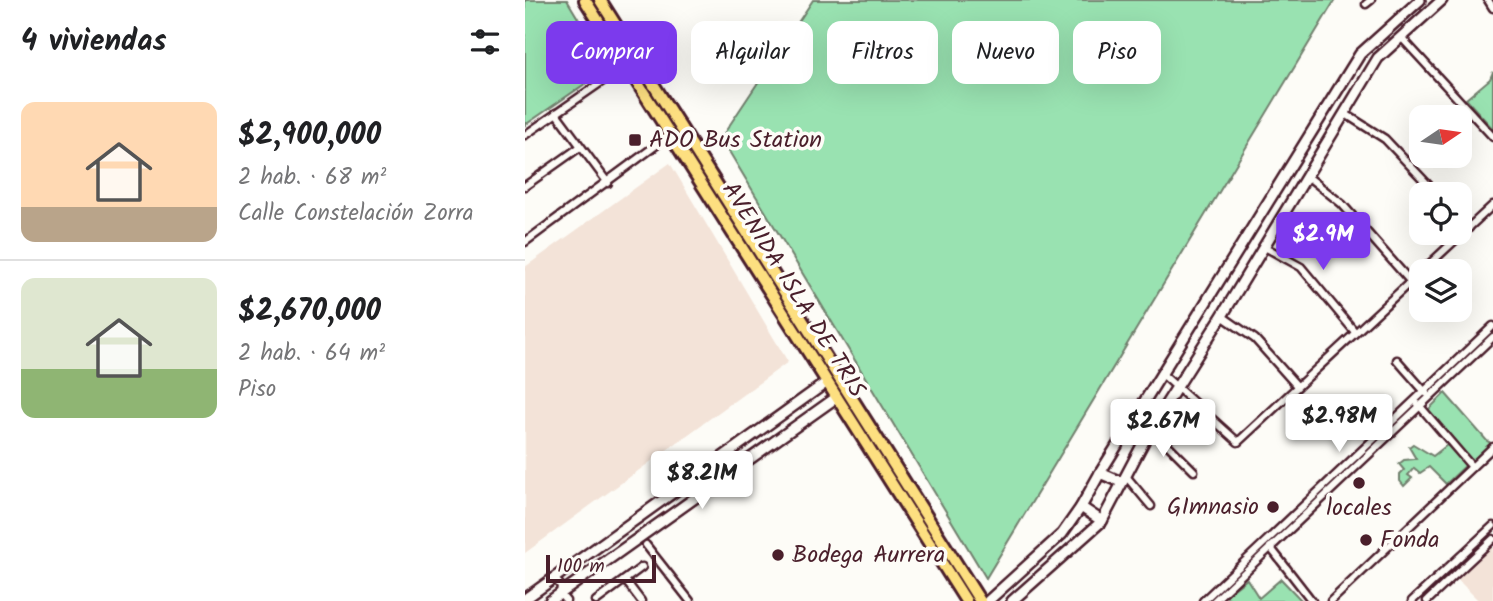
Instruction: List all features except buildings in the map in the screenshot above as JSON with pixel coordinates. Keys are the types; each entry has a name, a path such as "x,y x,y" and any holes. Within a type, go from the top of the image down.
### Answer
{"main road":[{"name":"AVENIDA ISLA DE TRIS","path":"586,0 599,21"},
{"name":"AVENIDA ISLA DE TRIS","path":"600,0 980,601"},
{"path":"988,601 1062,534 1353,65 1367,47 1420,0"},
{"path":"1012,601 1102,521 1151,428 1378,58 1442,0"},
{"path":"1367,47 1378,58"},
{"name":"AVENIDA ISLA DE TRIS","path":"638,84 966,601"},
{"path":"525,599 827,382"},
{"path":"552,601 563,597 837,397"},
{"path":"1100,473 1123,478"},
{"path":"1081,507 1102,521"},
{"path":"954,584 958,601"}],"street":[{"path":"1488,0 1493,8"},
{"path":"1401,37 1493,137"},
{"path":"525,135 599,84"},
{"path":"1344,113 1385,139 1426,182"},
{"path":"556,114 608,183"},
{"path":"525,242 670,135"},
{"path":"525,186 580,147"},
{"path":"1307,176 1342,204 1409,280"},
{"path":"1472,225 1493,205"},
{"path":"1434,259 1450,245"},
{"path":"1263,246 1301,267 1355,332"},
{"path":"1161,373 1238,442 1409,282"},
{"path":"1222,316 1255,339 1297,386"},
{"path":"1427,394 1493,326"},
{"path":"1203,601 1268,545 1417,403 1493,337"},
{"path":"1397,360 1427,394"},
{"path":"1214,601 1376,436 1417,403"},
{"path":"1417,403 1472,467"},
{"path":"1151,428 1194,471"},
{"path":"1370,428 1376,436"},
{"path":"1331,601 1493,447"},
{"path":"1123,478 1151,506"},
{"path":"1412,601 1493,526"},
{"path":"1422,592 1428,600 1493,539"},
{"path":"646,545 689,601"},
{"path":"1268,545 1312,601"},
{"path":"1464,553 1470,560"},
{"path":"596,601 642,567"},
{"path":"554,578 561,586 563,597"},
{"path":"625,580 641,601"}],"shaded area":[{"path":"670,163 788,362 525,553 525,267"},
{"path":"1493,545 1493,601 1479,601 1456,578"}],"green space":[{"path":"525,0 567,0 580,21 546,21 546,84 585,84 525,125"},
{"path":"813,0 1335,0 986,578 721,138 757,84 813,84 813,21 799,21"},
{"path":"1493,72 1493,129 1466,99 1490,79"},
{"path":"1445,393 1487,441 1493,444 1472,466 1425,413"},
{"path":"1413,444 1433,456 1447,445 1466,465 1446,484 1429,467 1420,473 1414,468 1408,475 1412,478 1404,486 1400,481 1400,474 1404,470 1399,464 1404,460 1416,459 1409,447"},
{"path":"1247,579 1259,598 1281,579 1302,601 1234,601 1225,596"}],"place":[{"name":"ADO Bus Station","path":"635,140"},
{"name":"locales","path":"1359,483"},
{"name":"GImnasio","path":"1273,507"},
{"name":"Fonda","path":"1366,540"},
{"name":"Bodega Aurrera","path":"778,555"}]}
